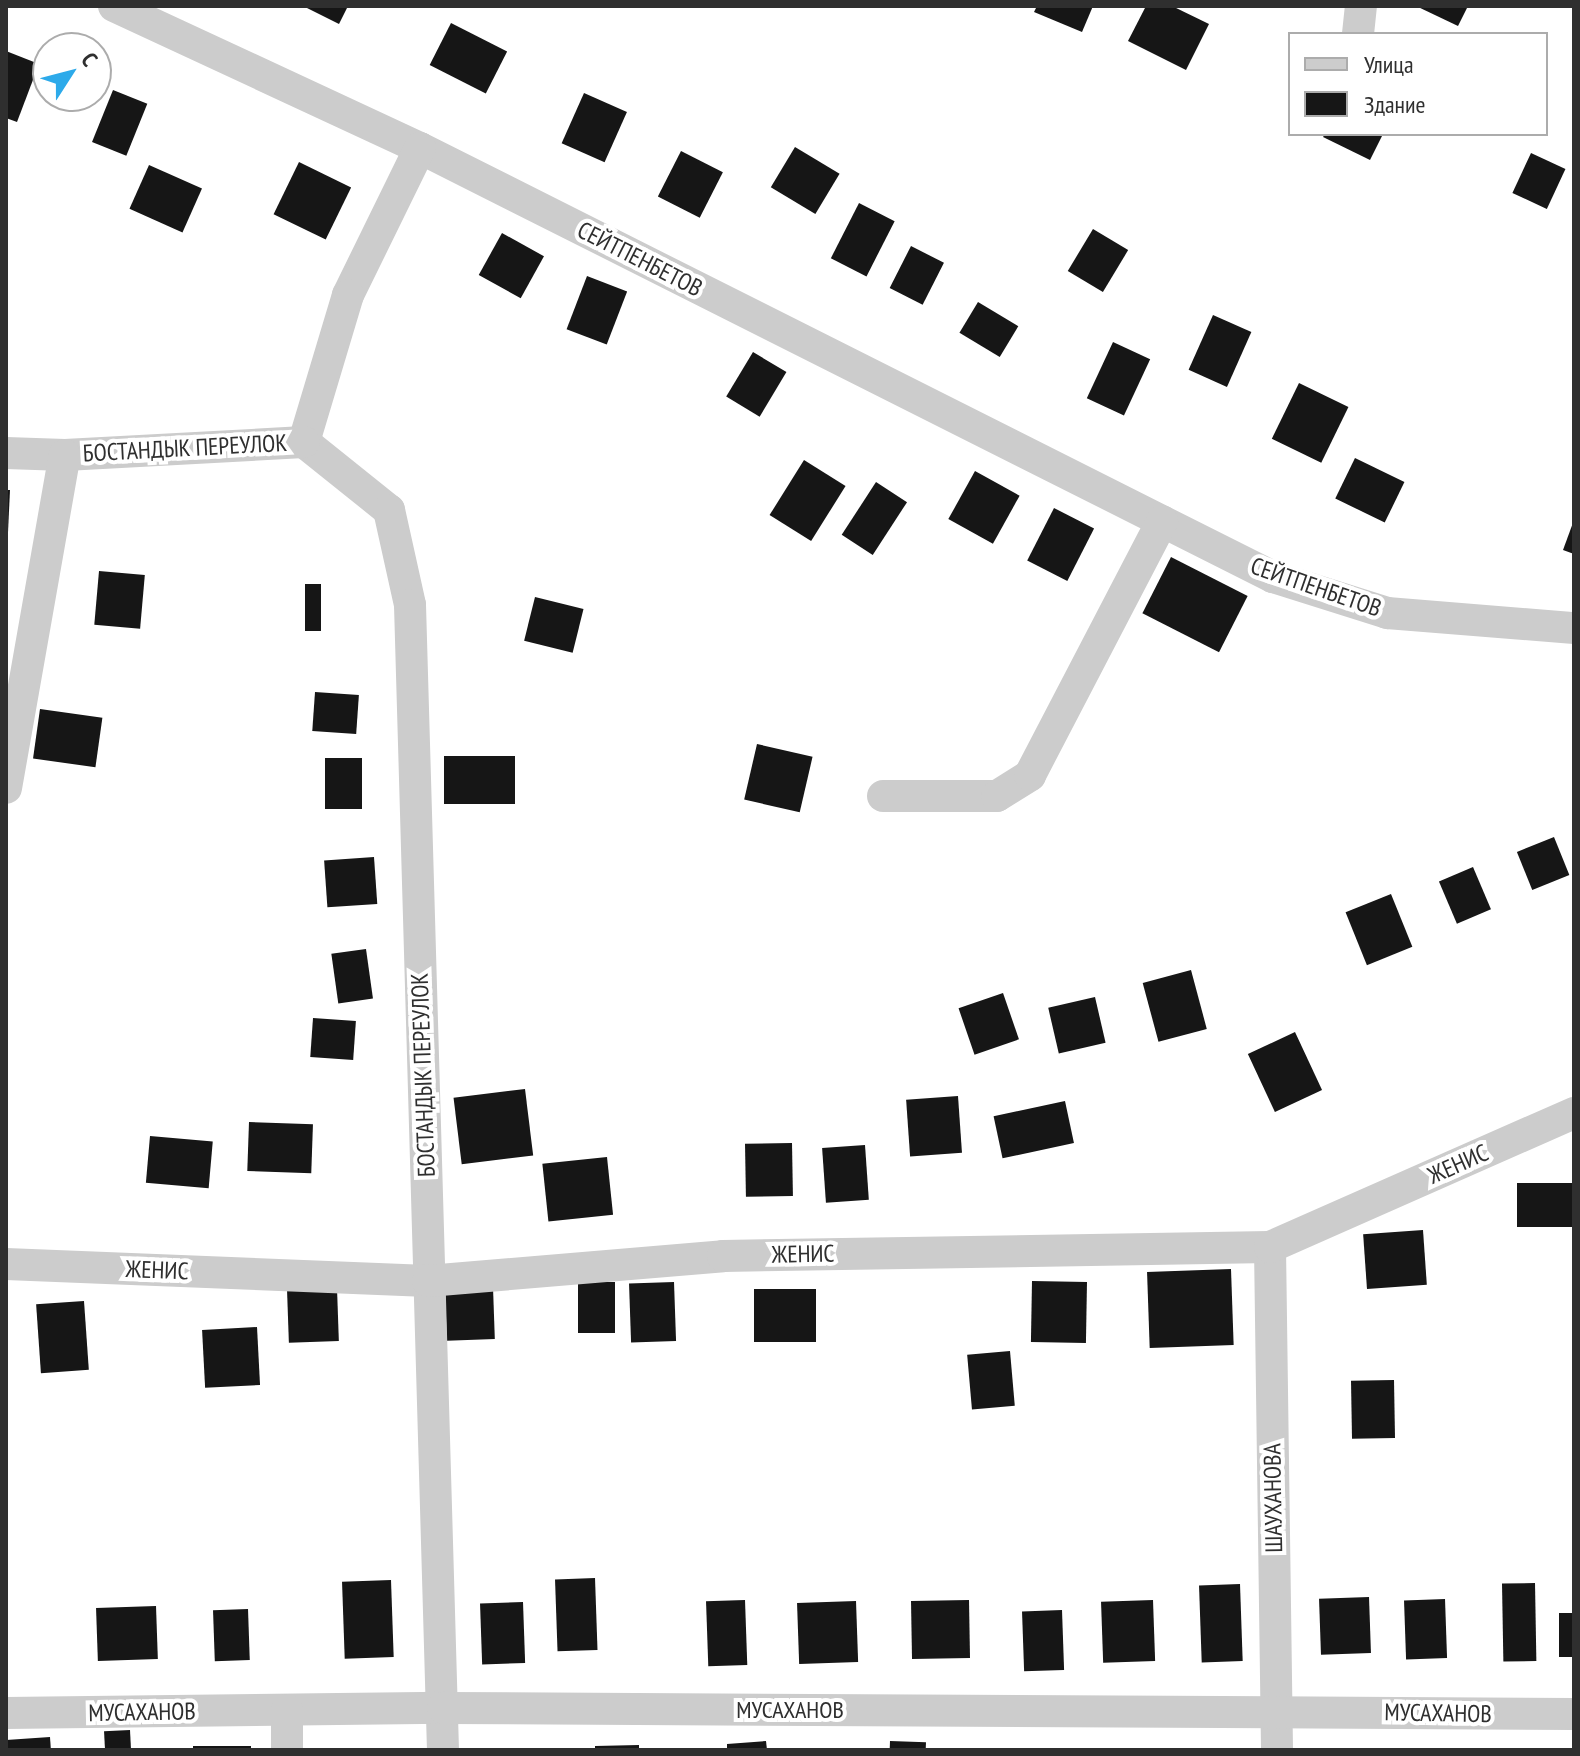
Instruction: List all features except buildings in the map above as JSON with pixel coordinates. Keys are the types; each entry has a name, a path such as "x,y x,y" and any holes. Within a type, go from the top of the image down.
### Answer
{"street":[{"name":"СЕЙТПЕНБЕТОВ","path":"114,6 420,148 1273,577 1387,613 1574,628"},
{"path":"1358,32 1361,6"},
{"name":"БОСТАНДЫК ПЕРЕУЛОК","path":"304,442 348,295 420,148"},
{"name":"БОСТАНДЫК ПЕРЕУЛОК","path":"6,453 65,455 304,442 389,510 410,605 443,1750"},
{"name":"БОСТАНДЫК ПЕРЕУЛОК","path":"6,788 65,455"},
{"path":"883,796 997,796 1030,775 1162,521"},
{"name":"ЖЕНИС","path":"6,1264 428,1281 723,1256 1270,1247 1574,1113"},
{"name":"ШАУХАНОВА","path":"1270,1247 1277,1750"},
{"name":"МУСАХАНОВ","path":"6,1713 443,1708 1574,1714"},
{"path":"287,1710 287,1750"}]}
